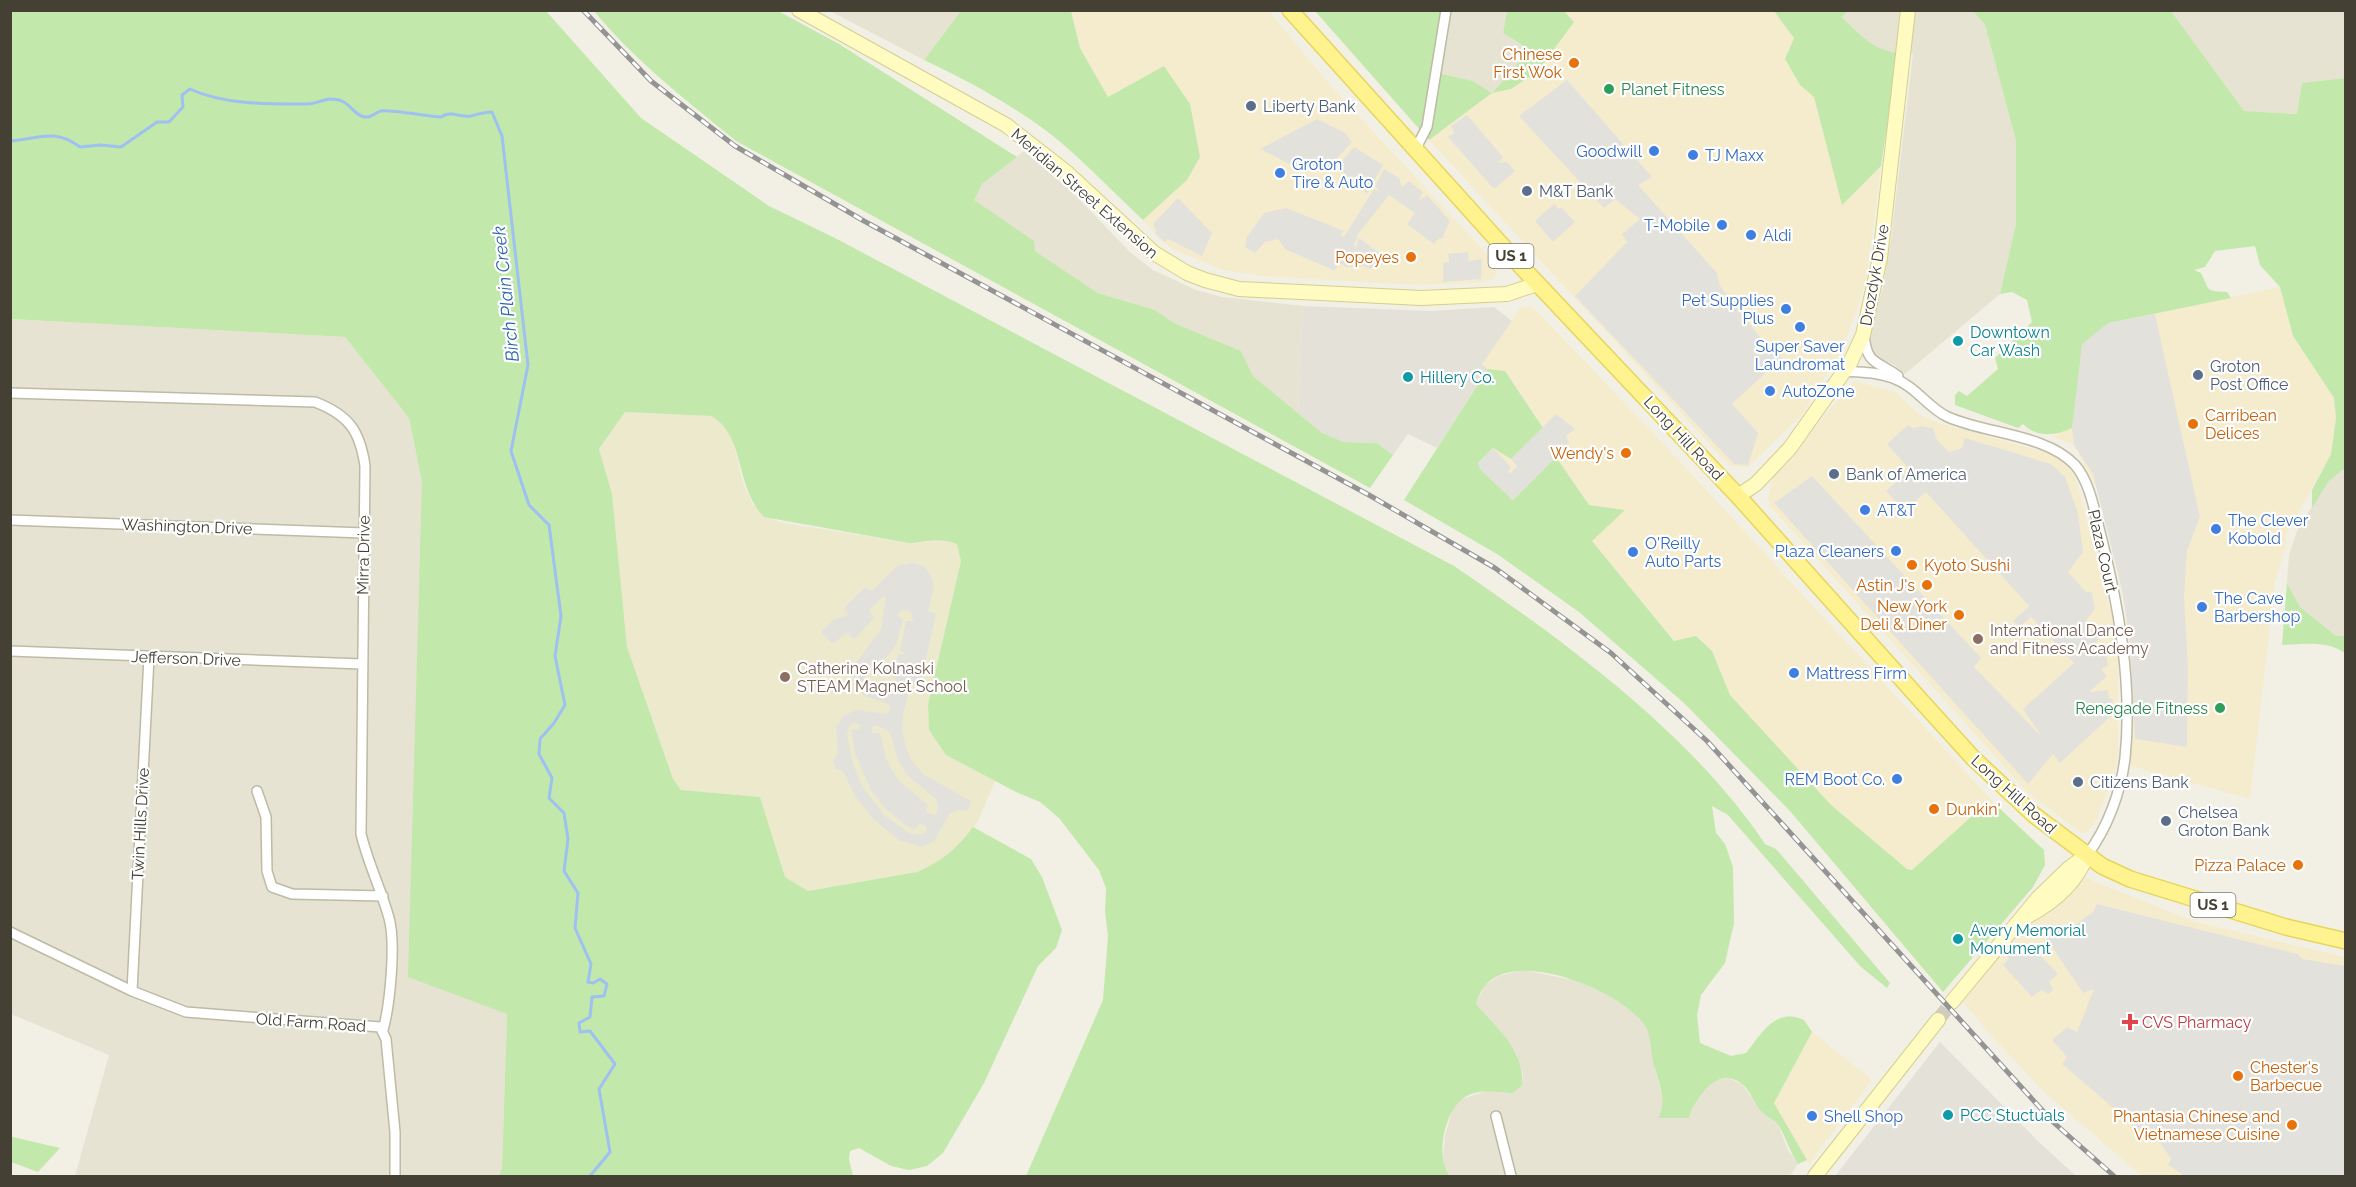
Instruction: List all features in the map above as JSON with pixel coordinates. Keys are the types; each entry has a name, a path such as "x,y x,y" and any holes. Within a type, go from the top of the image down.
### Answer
{"main road":[{"name":"Long Hill Road","path":"1290,10 1537,284 1738,496 1973,758 2034,815 2087,855"},
{"name":"US 1","path":"2087,855 2102,866 2161,890 2286,927 2346,940"}],"street":[{"name":"Meridian Street Extension","path":"799,10 1006,125 1058,165 1154,253 1187,273 1205,280 1239,289 1421,298 1507,294 1537,284"},
{"path":"1415,150 1427,127 1446,10"},
{"name":"Drozdyk Drive","path":"1738,496 1756,484 1790,448 1850,363 1864,332 1880,258 1908,10"},
{"name":"Plaza Court","path":"1864,332 1866,351 1872,361 1893,372 1947,417 2044,446 2065,456 2077,467 2088,490 2104,548 2121,631 2126,736 2124,761 2116,795 2101,834 2087,855"},
{"name":"Plaza Court","path":"1843,371 1884,375 1909,386"},
{"name":"Mirra Drive","path":"10,393 315,402 330,408 346,420 361,439 365,466 361,834 367,861 390,921 392,942 388,1014 383,1030"},
{"name":"Washington Drive","path":"10,520 364,533"},
{"name":"Jefferson Drive","path":"10,651 362,664"},
{"name":"Twin Hills Drive","path":"132,991 149,657"},
{"path":"258,791 266,817 267,872 272,886 292,894 382,896"},
{"path":"1953,1002 1994,948 2060,877 2087,855"},
{"name":"Old Farm Road","path":"10,932 172,1008 202,1015 373,1025 383,1030 395,1132 396,1176"},
{"path":"1815,1176 1938,1020"},
{"path":"1496,1116 1511,1176"}],"shaded area":[{"path":"1848,10 1973,11 1985,25 2016,141 2016,224 2000,294 1905,374 1893,364 1873,356 1868,341 1883,287 1891,239 1913,54 1888,53 1866,41 1842,17"},
{"path":"830,11 961,11 924,60"},
{"path":"1071,11 1269,11 1331,86 1498,266 1494,279 1476,283 1418,285 1262,276 1220,269 1174,250 1160,240 1143,220 1187,180 1108,98 1080,48"},
{"path":"1439,11 1507,11 1503,33 1530,50 1492,93 1473,81 1442,74 1450,14"},
{"path":"1564,11 1774,11 1794,38 1787,50 1800,85 1814,97 1842,204 1881,166 1867,275 1859,304 1841,351 1801,416 1748,467 1730,466 1429,140 1492,93 1511,89"},
{"path":"2171,11 2345,11 2345,78 2302,83 2297,114 2244,111"},
{"path":"1567,80 1652,177 1638,185 1717,273 1720,286 1759,336 1782,358 1732,404 1758,433 1748,465 1734,464 1575,296 1627,242 1622,234 1640,219 1615,199 1604,208 1519,116"},
{"path":"1467,115 1503,157 1498,163 1507,162 1515,171 1494,189 1448,137 1454,133 1451,126"},
{"path":"1317,119 1345,133 1352,142 1329,167 1320,170 1311,165 1307,173 1260,149"},
{"path":"1354,147 1383,165 1367,194 1337,167"},
{"path":"1024,151 1072,192 1130,252 1153,270 1196,290 1222,297 1303,306 1298,413 1253,376 1241,351 1174,323 1155,310 1098,293 1035,251 973,200 982,184"},
{"path":"1384,169 1399,178 1402,187 1409,181 1423,192 1419,201 1427,195 1450,221 1442,239 1439,238 1434,244 1407,224 1415,213 1389,195 1358,234 1354,246 1356,247 1359,238 1385,257 1370,269 1364,266 1347,267 1337,262 1337,268 1333,270 1285,249 1278,239 1265,242 1255,253 1245,247 1247,237 1264,213 1286,208 1344,231 1340,235 1344,237 1374,189 1380,192 1375,186"},
{"path":"1178,198 1212,233 1202,256 1168,239 1165,242 1155,233 1153,224"},
{"path":"1554,204 1559,209 1562,208 1575,222 1553,242 1535,221"},
{"path":"1468,252 1469,261 1482,259 1481,279 1443,282 1443,263 1449,262 1448,254"},
{"path":"2280,287 2293,336 2334,398 2336,418 2331,454 2286,535 2285,549 2275,581 2250,799 2131,766 2125,605 2099,493 2074,445 2051,436 2059,434 2082,344 2108,323"},
{"path":"1303,306 1431,311 1494,307 1512,321 1482,364 1488,369 1437,448 1408,434 1393,455 1377,443 1344,442 1322,433 1298,413"},
{"path":"1529,306 1537,311 1688,470 1996,805 1982,807 1918,867 1913,870 1907,869 1830,805 1730,695 1712,651 1675,641 1591,540 1625,510 1589,505 1556,458 1513,500 1481,470 1478,463 1493,448 1512,459 1543,428 1505,371 1488,369 1481,365 1521,307"},
{"path":"2155,314 2200,517 2187,551 2184,597 2188,666 2187,747 2135,739 2130,641 2122,589 2093,474 2074,445 2072,428 2082,344 2108,323"},
{"path":"10,319 345,337 409,418 422,482 507,1014 502,1168 499,1176 75,1176 109,1055 11,1014"},
{"path":"1854,381 1895,392 1920,415 1942,424 2052,454 2066,464 2075,476 2118,640 2118,761 2097,819 2088,831 2082,833 2029,794 1770,506 1768,499 1773,477"},
{"name":"Catherine Kolnaski STEAM Magnet School","path":"625,412 711,416 723,423 732,436 743,483 753,505 779,522 909,543 926,542 939,538 957,543 961,561 928,704 929,730 946,755 995,781 978,821 960,846 934,865 917,872 808,891 785,877 760,797 681,790 673,779 627,647 612,494 599,449"},
{"path":"1556,414 1575,429 1566,436 1569,444 1513,500 1481,470 1478,463 1493,448 1511,467 1508,472 1511,473 1517,466 1511,459"},
{"path":"1908,425 1913,428 1922,426 1933,428 1937,440 1949,452 1962,448 1965,438 2051,464 2065,477 2078,513 2083,552 2068,572 2085,591 2092,593 2095,609 2085,622 2099,639 2095,644 2106,653 2108,666 2101,669 2107,676 2089,692 2108,690 2109,698 2113,699 2111,716 2060,763 2053,754 2028,784 1774,503 1812,476 1981,658 1974,667 2042,737 2023,709 2074,663 2031,617 2019,627 2013,621 2029,606 1926,492 1904,511 1886,491 1910,470 1887,444"},
{"path":"2345,468 2345,636 2336,636 2300,607 2287,583 2289,555 2298,528 2329,481"},
{"path":"912,563 923,566 931,575 934,586 928,611 936,614 920,685 911,685 904,710 902,727 905,745 911,759 923,774 971,801 967,811 960,810 950,813 934,841 922,847 899,840 872,818 855,796 843,771 836,769 833,760 838,753 836,728 843,716 856,710 886,714 891,709 887,703 864,696 854,677 856,663 881,629 886,598 884,596 869,610 874,618 854,639 847,633 832,644 821,632 835,619 849,615 844,608 865,587 872,591 897,566","holes":["902,610 910,611 914,621 906,621 900,650 906,654 898,654 893,678 899,682 889,690 878,689 867,681 865,670 870,665 876,670 896,645 903,620 897,615","854,722 860,725 859,729 851,730 855,754 871,790 883,806 904,824 915,830 919,823 926,826 927,831 924,834 911,834 885,816 862,786 853,764 847,735 849,727","876,725 890,732 898,760 907,775 936,799 938,808 936,815 926,813 928,805 898,780 886,759 880,733 872,733 872,727"]},
{"path":"2086,878 2196,922 2345,957 2345,1176 2142,1176 2043,1091 1988,1032 1963,1002 2003,953 2029,926"},
{"path":"2097,904 2298,954 2302,959 2345,966 2345,1176 2185,1176 2168,1165 2171,1159 2148,1125 2144,1124 2139,1130 2062,1064 2067,1057 2052,1040 2067,1027 2077,1032 2094,989 2083,993 2044,935 2059,924 2065,931 2068,930 2093,912"},
{"path":"2013,942 2015,948 2019,949 2029,944 2058,974 2049,982 2053,990 2049,994 2041,990 2032,997 2003,965 2009,959 2003,953"},
{"path":"1523,970 1578,981 1604,993 1632,1011 1651,1034 1653,1063 1663,1104 1659,1118 1689,1118 1698,1096 1715,1080 1729,1078 1742,1084 1762,1112 1778,1125 1788,1150 1798,1164 1790,1176 1449,1176 1443,1159 1445,1136 1452,1111 1459,1100 1486,1091 1505,1093 1522,1085 1523,1074 1516,1052 1476,1004 1484,986 1499,976"},
{"path":"1812,1032 1872,1080 1809,1164 1774,1103"},
{"name":"PCC Stuctuals","path":"1940,1042 2040,1143 2076,1176 1835,1176"}],"green space":[{"path":"1439,10 1450,14 1442,74 1473,81 1492,93 1429,140 1315,11"},
{"path":"10,11 546,11 641,118 769,206 835,238 1454,566 1581,657 1663,727 1701,764 1735,803 1765,844 1776,849 1890,983 1887,988 1861,967 1728,815 1712,806 1716,833 1725,844 1733,867 1734,923 1725,963 1701,995 1697,1015 1700,1043 1731,1056 1746,1053 1764,1030 1777,1019 1794,1017 1804,1020 1812,1032 1774,1103 1807,1160 1798,1164 1779,1126 1761,1111 1745,1087 1733,1079 1724,1078 1709,1086 1696,1101 1689,1118 1658,1118 1662,1106 1662,1094 1653,1063 1650,1039 1642,1022 1611,997 1589,986 1541,972 1518,971 1499,976 1484,987 1476,1004 1501,1031 1514,1051 1522,1072 1522,1085 1513,1093 1487,1091 1471,1094 1457,1104 1448,1121 1442,1150 1449,1176 1026,1176 1103,1000 1108,936 1105,912 1106,888 1099,870 1059,818 1040,802 946,755 929,730 928,704 961,561 957,544 939,540 909,543 764,517 748,491 730,435 711,416 625,412 599,449 612,494 627,647 673,779 681,790 760,797 785,877 808,891 917,872 948,854 973,827 1031,859 1042,877 1062,930 1056,948 1038,966 984,1083 943,1153 927,1166 909,1170 891,1166 859,1148 850,1151 849,1159 853,1176 499,1176 502,1168 507,1014 408,977 422,482 409,418 345,337 11,319"},
{"path":"594,11 778,11 839,44 1017,157 982,184 974,200 1034,241 1035,251 1098,293 1155,310 1174,323 1241,351 1253,376 1322,433 1344,442 1377,443 1393,455 1370,488 736,141 626,47"},
{"path":"961,11 1071,11 1080,48 1108,97 1164,66 1190,104 1200,157 1187,180 1143,220 1052,135 990,94 924,60"},
{"path":"1507,11 1564,11 1574,22 1538,71 1511,89 1492,93 1530,50 1503,33"},
{"path":"1774,11 1848,11 1842,17 1860,35 1881,49 1898,53 1881,166 1842,205 1814,97 1800,85 1785,59 1794,38"},
{"path":"1973,11 2171,11 2244,111 2297,114 2302,83 2345,78 2345,468 2329,481 2312,508 2312,490 2331,454 2336,418 2334,398 2293,336 2280,287 2260,265 2255,246 2215,251 2205,267 2194,270 2201,273 2209,289 2227,292 2231,298 2109,323 2078,390 2072,428 2060,433 2040,434 2023,424 2018,428 1955,405 1955,395 1959,391 1967,396 1998,369 1995,358 2032,322 2027,300 2012,292 2000,294 2016,224 2016,141 1985,25"},
{"path":"1488,369 1505,371 1543,428 1511,459 1493,448 1478,463 1481,470 1513,500 1556,457 1589,505 1625,510 1592,541 1674,641 1696,636 1712,651 1730,695 1831,805 1907,869 1912,870 1982,807 1996,805 2044,850 2045,865 2033,887 1943,992 1790,811 1684,703 1579,612 1497,554 1404,500"},
{"path":"2287,583 2300,607 2336,636 2345,636 2345,653 2323,644 2282,645"},
{"path":"10,1136 60,1148 38,1172 11,1162"}],"waterway":[{"name":"Birch Plain Creek","path":"10,141 55,136 71,141 80,147 100,145 121,147 157,122 169,122 183,107 182,95 190,89 232,101 307,104 330,99 337,100 365,117 381,111 441,117 448,114 471,116 492,112 502,136 528,365 511,451 529,505 549,525 561,616 555,656 565,705 554,723 540,739 539,754 552,778 549,798 564,813 568,839 564,871 578,893 575,928 591,964 588,982 593,983 600,979 607,984 604,996 592,997 590,1017 579,1023 580,1032 590,1031 615,1064 599,1089 610,1152 590,1176"}],"tunnel":[{"path":"1938,1020 1952,1002"}],"railway":[{"path":"583,10 651,81 735,146 864,221 1369,495 1495,568 1611,653 1707,741 2053,1122 2114,1176"}],"place":[{"name":"Chinese First Wok","path":"1574,63"},
{"name":"Planet Fitness","path":"1609,89"},
{"name":"Liberty Bank","path":"1251,106"},
{"name":"Goodwill","path":"1654,151"},
{"name":"TJ Maxx","path":"1693,155"},
{"name":"Groton Tire & Auto","path":"1280,173"},
{"name":"M&T Bank","path":"1527,191"},
{"name":"T-Mobile","path":"1722,225"},
{"name":"Aldi","path":"1751,235"},
{"name":"Popeyes","path":"1411,257"},
{"name":"Pet Supplies Plus","path":"1786,309"},
{"name":"Super Saver Laundromat","path":"1800,327"},
{"name":"Downtown Car Wash","path":"1958,341"},
{"name":"Groton Post Office","path":"2198,375"},
{"name":"Hillery Co.","path":"1408,377"},
{"name":"AutoZone","path":"1770,391"},
{"name":"Carribean Delices","path":"2193,424"},
{"name":"Wendy's","path":"1626,453"},
{"name":"Bank of America","path":"1834,474"},
{"name":"AT&T","path":"1865,510"},
{"name":"The Clever Kobold","path":"2216,529"},
{"name":"Plaza Cleaners","path":"1896,551"},
{"name":"O'Reilly Auto Parts","path":"1633,552"},
{"name":"Kyoto Sushi","path":"1912,565"},
{"name":"Astin J's","path":"1927,585"},
{"name":"The Cave Barbershop","path":"2202,607"},
{"name":"New York Deli & Diner","path":"1959,615"},
{"name":"International Dance and Fitness Academy","path":"1978,639"},
{"name":"Mattress Firm","path":"1794,673"},
{"name":"Catherine Kolnaski STEAM Magnet School","path":"785,677"},
{"name":"Renegade Fitness","path":"2220,708"},
{"name":"REM Boot Co.","path":"1897,779"},
{"name":"Citizens Bank","path":"2078,782"},
{"name":"Dunkin'","path":"1934,809"},
{"name":"Chelsea Groton Bank","path":"2166,821"},
{"name":"Pizza Palace","path":"2298,865"},
{"name":"Avery Memorial Monument","path":"1958,939"},
{"name":"CVS Pharmacy","path":"2130,1022"},
{"name":"Chester's Barbecue","path":"2238,1076"},
{"name":"PCC Stuctuals","path":"1948,1115"},
{"name":"Shell Shop","path":"1812,1116"},
{"name":"Phantasia Chinese and Vietnamese Cuisine","path":"2292,1125"}]}
